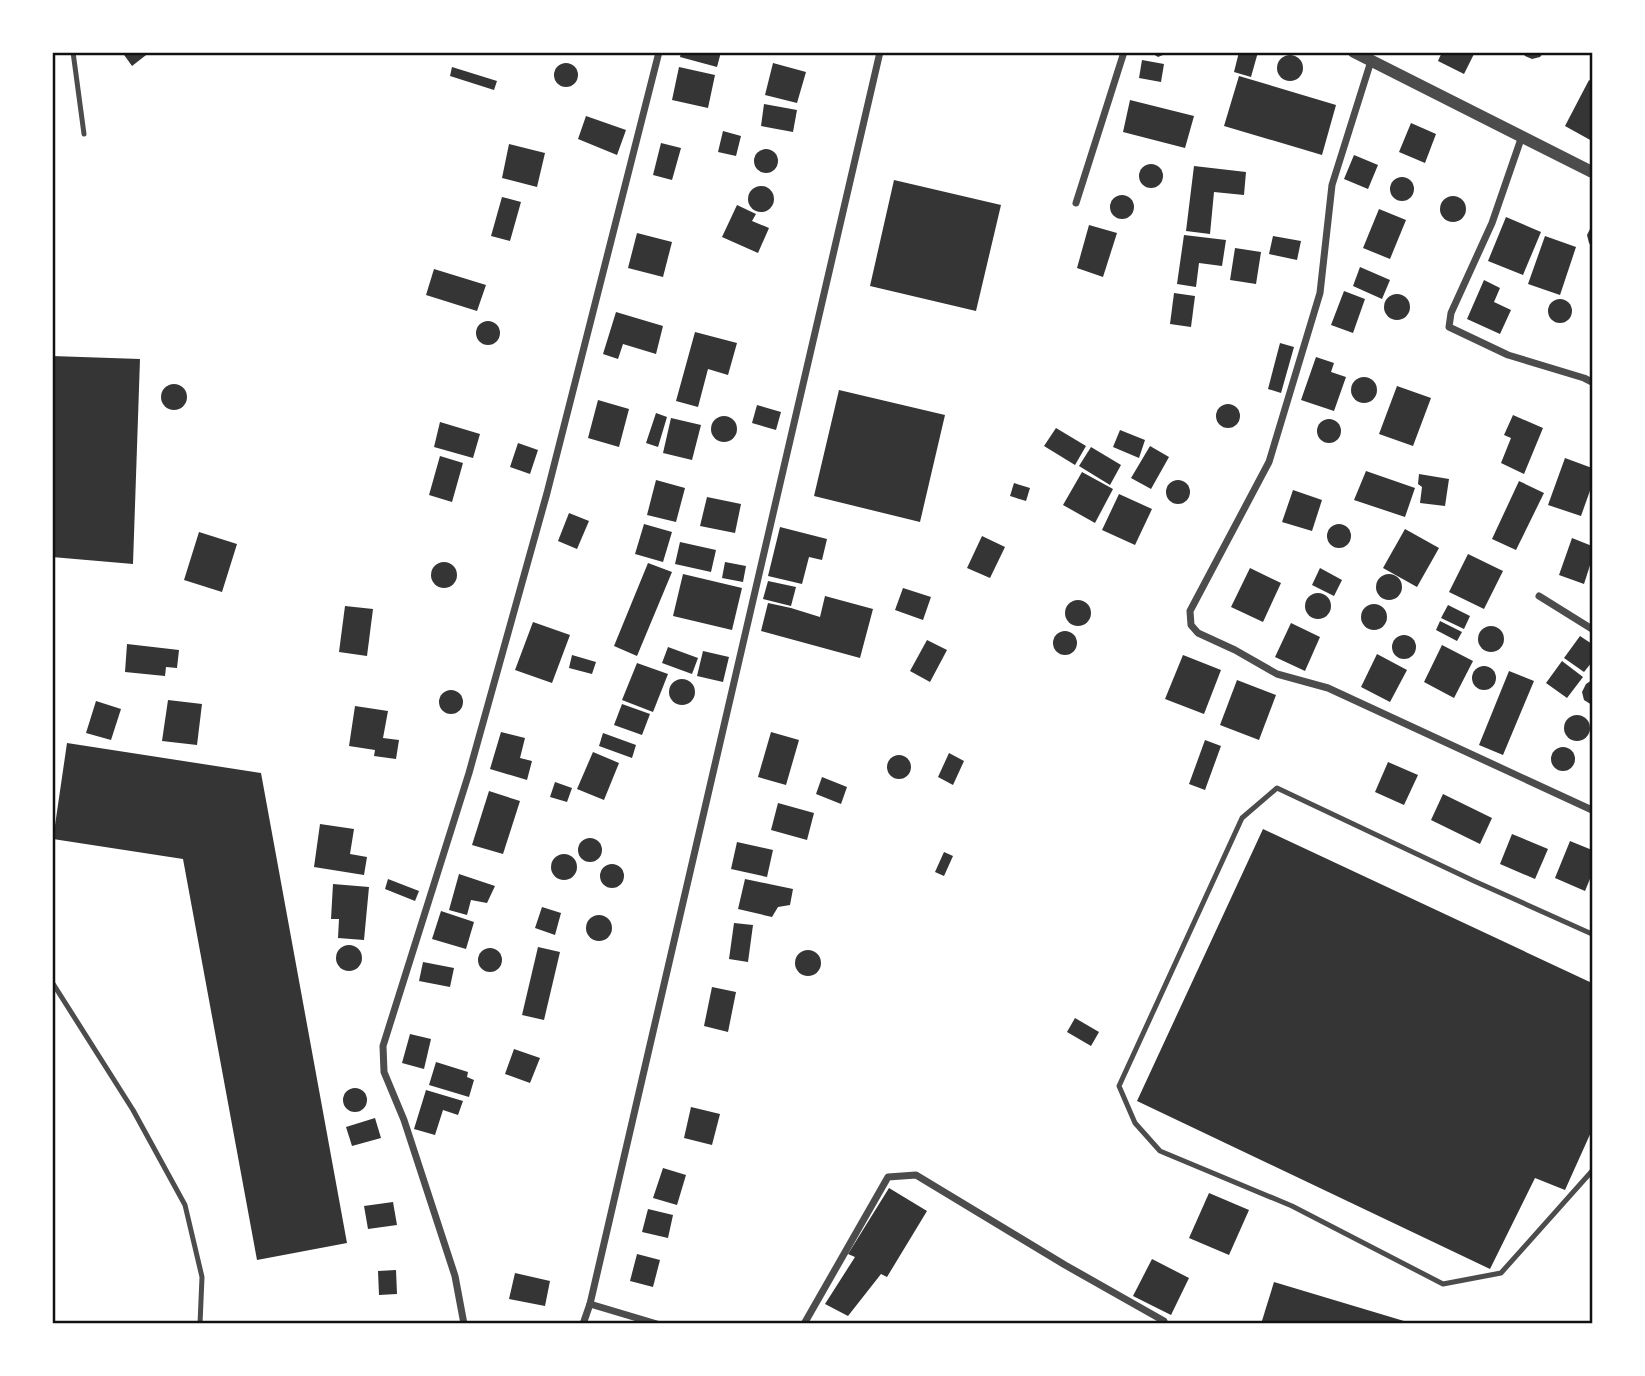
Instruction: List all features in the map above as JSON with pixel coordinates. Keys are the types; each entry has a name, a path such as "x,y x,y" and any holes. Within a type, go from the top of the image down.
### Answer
{"street":[{"path":"464,1324 455,1276 404,1121 384,1072 383,1046 469,773 533,547 659,52"},
{"path":"583,1324 590,1304 880,52"},
{"path":"1076,203 1124,52"},
{"path":"1354,52 1592,172"},
{"path":"1371,61 1332,185 1320,293 1269,461 1190,611 1191,625 1198,633 1277,674 1328,688 1592,810"},
{"path":"1522,136 1492,223 1451,313 1448,327 1508,355 1584,378 1592,383"},
{"path":"1539,596 1592,629"},
{"path":"804,1324 888,1177 916,1175 1165,1324"},
{"path":"590,1304 657,1324"}],"lane":[{"path":"73,52 84,134"},
{"path":"1592,934 1277,788 1242,818 1119,1086 1135,1124 1160,1151 1292,1206 1443,1284 1501,1273 1592,1171"},
{"path":"52,982 133,1110 185,1205 202,1277 200,1324"}],"building":[{"path":"122,52 150,52 132,66"},
{"path":"681,52 721,52 717,67 680,57"},
{"path":"1150,52 1170,52 1158,57"},
{"path":"1239,52 1258,52 1251,77 1234,72"},
{"path":"1442,52 1475,52 1464,74 1438,61"},
{"path":"1522,52 1544,52 1540,57 1532,59"},
{"path":"1290,55 1299,59 1303,68 1299,77 1290,81 1281,77 1277,68 1281,59"},
{"path":"1142,60 1164,64 1161,82 1139,78"},
{"path":"561,63 571,63 578,70 578,80 571,87 561,87 554,80 554,70"},
{"path":"773,63 806,72 797,103 765,95"},
{"path":"452,67 497,81 494,90 450,76"},
{"path":"679,67 715,75 708,108 672,100"},
{"path":"1239,76 1336,105 1322,155 1224,126"},
{"path":"1589,80 1592,82 1592,141 1565,126"},
{"path":"1130,100 1194,116 1185,148 1123,132"},
{"path":"764,104 797,110 793,132 761,126"},
{"path":"586,116 626,130 617,155 578,139"},
{"path":"1411,123 1436,134 1425,163 1399,152"},
{"path":"723,131 741,136 736,156 718,152"},
{"path":"661,143 681,148 672,180 653,175"},
{"path":"509,144 545,153 537,187 502,178"},
{"path":"761,149 771,149 778,156 778,166 771,173 761,173 754,166 754,156"},
{"path":"1354,155 1378,165 1368,189 1344,179"},
{"path":"1146,164 1156,164 1163,171 1163,181 1156,188 1146,188 1139,181 1139,171"},
{"path":"1194,166 1246,172 1244,195 1214,192 1210,234 1186,231"},
{"path":"1397,177 1407,177 1414,184 1414,194 1407,201 1397,201 1390,194 1390,184"},
{"path":"894,180 1001,205 976,311 870,286"},
{"path":"761,186 770,190 774,199 770,208 761,212 752,208 748,199 752,190"},
{"path":"1117,195 1127,195 1134,202 1134,212 1127,219 1117,219 1110,212 1110,202"},
{"path":"1453,196 1462,200 1466,209 1462,218 1453,222 1444,218 1440,209 1444,200"},
{"path":"502,197 521,202 510,241 491,236"},
{"path":"737,205 756,214 752,221 769,228 758,253 722,237"},
{"path":"1379,209 1406,220 1390,259 1363,248"},
{"path":"1506,217 1541,232 1523,275 1488,261"},
{"path":"1089,225 1117,233 1103,277 1077,268"},
{"path":"1592,225 1592,247 1587,235"},
{"path":"637,233 672,242 663,277 628,268"},
{"path":"1184,235 1226,240 1222,266 1199,263 1196,287 1177,284"},
{"path":"1273,236 1301,241 1297,260 1269,254"},
{"path":"1545,236 1576,247 1560,295 1528,284"},
{"path":"1235,248 1261,252 1256,284 1230,280"},
{"path":"1360,267 1390,280 1382,299 1353,286"},
{"path":"434,269 486,285 477,311 426,295"},
{"path":"1484,280 1500,288 1494,302 1511,310 1500,334 1467,319"},
{"path":"1344,291 1365,299 1353,333 1331,325"},
{"path":"1174,293 1195,296 1191,327 1170,324"},
{"path":"1397,294 1406,298 1410,307 1406,316 1397,320 1388,316 1384,307 1388,298"},
{"path":"1555,299 1565,299 1572,306 1572,316 1565,323 1555,323 1548,316 1548,306"},
{"path":"616,312 663,326 656,354 623,344 618,359 603,354"},
{"path":"488,321 497,324 500,333 497,342 488,345 479,342 476,333 479,324"},
{"path":"695,332 737,343 728,375 708,369 698,407 676,401"},
{"path":"1280,343 1294,347 1281,393 1268,389"},
{"path":"52,356 140,359 133,564 52,557"},
{"path":"1316,357 1334,363 1331,372 1346,377 1334,411 1301,400"},
{"path":"1364,377 1373,381 1377,390 1373,399 1364,403 1355,399 1351,390 1355,381"},
{"path":"174,384 183,388 187,397 183,406 174,410 165,406 161,397 165,388"},
{"path":"1397,386 1431,398 1413,446 1379,434"},
{"path":"839,390 945,415 920,522 814,496"},
{"path":"598,400 629,409 619,447 588,438"},
{"path":"1223,404 1233,404 1240,411 1240,421 1233,428 1223,428 1216,421 1216,411"},
{"path":"757,405 781,412 776,430 752,423"},
{"path":"656,413 667,417 658,447 646,443"},
{"path":"1513,415 1543,428 1524,474 1501,463 1511,438 1504,435"},
{"path":"724,416 733,420 737,429 733,438 724,442 715,438 711,429 715,420"},
{"path":"671,418 701,425 692,460 663,453"},
{"path":"1324,419 1334,419 1341,426 1341,436 1334,443 1324,443 1317,436 1317,426"},
{"path":"440,422 480,434 473,458 434,447"},
{"path":"1056,428 1086,446 1075,465 1044,446"},
{"path":"1120,430 1145,440 1139,458 1113,447"},
{"path":"518,443 538,450 530,474 510,467"},
{"path":"1150,446 1169,457 1151,489 1131,478"},
{"path":"1091,447 1121,465 1110,485 1079,466"},
{"path":"440,456 463,463 452,502 429,495"},
{"path":"1565,458 1592,468 1592,485 1581,516 1548,505"},
{"path":"1366,471 1415,488 1405,517 1354,500"},
{"path":"1082,472 1113,489 1095,523 1063,505"},
{"path":"1419,474 1449,479 1445,506 1420,503 1422,487 1418,484"},
{"path":"656,480 685,488 676,522 647,515"},
{"path":"1173,480 1183,480 1190,487 1190,497 1183,504 1173,504 1166,497 1166,487"},
{"path":"1519,481 1544,493 1516,550 1492,539"},
{"path":"1014,483 1030,488 1026,501 1010,496"},
{"path":"1293,490 1322,500 1312,531 1282,522"},
{"path":"1119,494 1152,509 1135,545 1102,530"},
{"path":"707,497 741,504 735,533 700,526"},
{"path":"569,513 589,521 577,549 558,541"},
{"path":"644,524 672,532 663,562 635,554"},
{"path":"1334,524 1344,524 1351,531 1351,541 1344,548 1334,548 1327,541 1327,531"},
{"path":"780,527 827,539 822,560 809,557 802,584 768,576"},
{"path":"1405,529 1439,548 1417,587 1383,568"},
{"path":"199,532 237,544 222,592 184,580"},
{"path":"982,536 1005,547 990,578 967,568"},
{"path":"1572,538 1592,546 1592,559 1584,584 1559,575"},
{"path":"680,542 716,550 711,572 675,564"},
{"path":"1468,554 1503,571 1484,609 1449,592"},
{"path":"444,562 453,566 457,575 453,584 444,588 435,584 431,575 435,566"},
{"path":"725,562 746,566 743,582 722,578"},
{"path":"648,563 672,572 637,656 614,646"},
{"path":"1250,568 1281,583 1263,622 1231,607"},
{"path":"1320,568 1342,580 1334,596 1312,585"},
{"path":"683,574 742,588 732,630 673,616"},
{"path":"1389,574 1398,578 1402,587 1398,596 1389,600 1380,596 1376,587 1380,578"},
{"path":"768,581 796,587 791,606 763,599"},
{"path":"903,588 931,597 923,620 895,610"},
{"path":"1318,593 1327,597 1331,606 1327,615 1318,619 1309,615 1305,606 1309,597"},
{"path":"825,596 873,609 860,658 761,631 768,603 820,617"},
{"path":"1078,600 1087,604 1091,613 1087,622 1078,626 1069,622 1065,613 1069,604"},
{"path":"1374,604 1383,608 1387,617 1383,626 1374,630 1365,626 1361,617 1365,608"},
{"path":"1448,605 1470,616 1464,629 1441,618"},
{"path":"345,606 373,609 367,656 339,652"},
{"path":"1440,621 1462,632 1457,641 1436,630"},
{"path":"533,622 570,635 552,683 515,670"},
{"path":"1291,623 1320,637 1305,671 1275,657"},
{"path":"1491,626 1500,630 1504,639 1500,648 1491,652 1482,648 1478,639 1482,630"},
{"path":"1060,631 1070,631 1077,638 1077,648 1070,655 1060,655 1053,648 1053,638"},
{"path":"1399,635 1409,635 1416,642 1416,652 1409,659 1399,659 1392,652 1392,642"},
{"path":"1580,636 1592,644 1592,662 1584,672 1564,658"},
{"path":"927,640 947,650 930,682 910,671"},
{"path":"127,644 179,650 177,668 166,667 165,676 125,672"},
{"path":"1442,645 1473,661 1454,698 1424,682"},
{"path":"668,647 698,658 692,674 662,663"},
{"path":"703,651 729,657 723,682 697,676"},
{"path":"1377,654 1407,670 1390,702 1361,687"},
{"path":"572,655 596,662 592,674 569,668"},
{"path":"1183,655 1221,670 1204,714 1165,699"},
{"path":"1562,661 1583,677 1567,698 1546,683"},
{"path":"637,663 668,674 653,712 622,700"},
{"path":"1479,666 1489,666 1496,673 1496,683 1489,690 1479,690 1472,683 1472,673"},
{"path":"1509,671 1534,681 1503,755 1479,745"},
{"path":"682,679 691,683 695,692 691,701 682,705 673,701 669,692 673,683"},
{"path":"1237,680 1276,695 1259,740 1220,725"},
{"path":"1592,680 1592,705 1584,700 1582,692"},
{"path":"446,690 456,690 463,697 463,707 456,714 446,714 439,707 439,697"},
{"path":"168,700 202,704 197,745 162,741"},
{"path":"96,701 121,709 111,740 86,733"},
{"path":"622,704 650,714 642,735 614,725"},
{"path":"355,706 388,711 383,738 399,740 396,759 374,756 375,750 349,746"},
{"path":"1577,715 1586,719 1590,728 1586,737 1577,741 1568,737 1564,728 1568,719"},
{"path":"501,732 525,738 520,758 532,761 527,780 490,769"},
{"path":"771,732 799,740 786,785 758,777"},
{"path":"603,733 636,745 632,758 599,746"},
{"path":"1205,740 1221,746 1205,790 1189,784"},
{"path":"67,743 261,773 347,1243 257,1260 183,859 53,839"},
{"path":"1558,747 1568,747 1575,754 1575,764 1568,771 1558,771 1551,764 1551,754"},
{"path":"593,752 619,763 604,800 577,789"},
{"path":"949,753 964,761 953,785 938,777"},
{"path":"894,755 904,755 911,762 911,772 904,779 894,779 887,772 887,762"},
{"path":"1388,762 1418,775 1404,805 1375,792"},
{"path":"822,777 847,787 841,804 816,794"},
{"path":"555,782 572,788 567,802 550,797"},
{"path":"489,791 520,801 503,854 472,845"},
{"path":"1443,794 1492,818 1480,844 1431,820"},
{"path":"778,803 814,813 807,840 771,830"},
{"path":"320,824 354,829 350,854 367,857 364,875 314,867"},
{"path":"1263,829 1592,983 1592,1130 1565,1190 1535,1178 1490,1269 1137,1101"},
{"path":"1512,834 1548,849 1535,879 1500,864"},
{"path":"585,838 595,838 602,845 602,855 595,862 585,862 578,855 578,845"},
{"path":"1570,841 1592,850 1592,874 1585,891 1555,878"},
{"path":"737,842 773,850 767,877 731,869"},
{"path":"944,852 953,856 944,876 935,872"},
{"path":"564,854 573,858 577,867 573,876 564,880 555,876 551,867 555,858"},
{"path":"607,864 617,864 624,871 624,881 617,888 607,888 600,881 600,871"},
{"path":"459,874 495,886 487,903 471,900 467,915 449,910"},
{"path":"388,879 419,891 415,901 385,889"},
{"path":"745,879 793,889 790,905 778,907 772,917 738,909"},
{"path":"333,884 369,887 364,940 338,938 339,919 331,919"},
{"path":"542,907 561,913 555,935 535,928"},
{"path":"441,911 474,922 466,949 432,939"},
{"path":"599,915 608,919 612,928 608,937 599,941 590,937 586,928 590,919"},
{"path":"734,923 753,925 748,962 729,959"},
{"path":"349,945 358,949 362,958 358,967 349,971 340,967 336,958 340,949"},
{"path":"538,947 560,952 544,1020 522,1015"},
{"path":"485,948 495,948 502,955 502,965 495,972 485,972 478,965 478,955"},
{"path":"808,950 817,954 821,963 817,972 808,976 799,972 795,963 799,954"},
{"path":"423,962 454,968 450,987 419,981"},
{"path":"712,987 736,992 728,1032 704,1026"},
{"path":"1075,1018 1099,1032 1091,1046 1067,1032"},
{"path":"410,1034 431,1039 424,1069 402,1063"},
{"path":"514,1049 540,1058 530,1083 505,1074"},
{"path":"436,1062 468,1072 467,1077 474,1080 469,1097 429,1085"},
{"path":"350,1088 360,1088 367,1095 367,1105 360,1112 350,1112 343,1105 343,1095"},
{"path":"426,1090 463,1101 458,1115 443,1110 435,1135 414,1129"},
{"path":"691,1107 720,1114 712,1145 684,1138"},
{"path":"375,1118 381,1138 352,1146 346,1127"},
{"path":"663,1168 686,1175 677,1205 653,1198"},
{"path":"889,1188 927,1211 887,1277 881,1274 848,1316 825,1304 855,1257 848,1254"},
{"path":"1209,1193 1249,1210 1229,1255 1189,1238"},
{"path":"393,1202 397,1225 368,1229 364,1206"},
{"path":"648,1209 673,1215 668,1238 642,1232"},
{"path":"637,1254 660,1260 653,1287 630,1281"},
{"path":"1152,1259 1189,1278 1171,1315 1133,1296"},
{"path":"396,1270 397,1294 379,1295 378,1271"},
{"path":"515,1273 550,1281 545,1306 509,1299"},
{"path":"1274,1282 1404,1321 1403,1324 1261,1324"}]}
